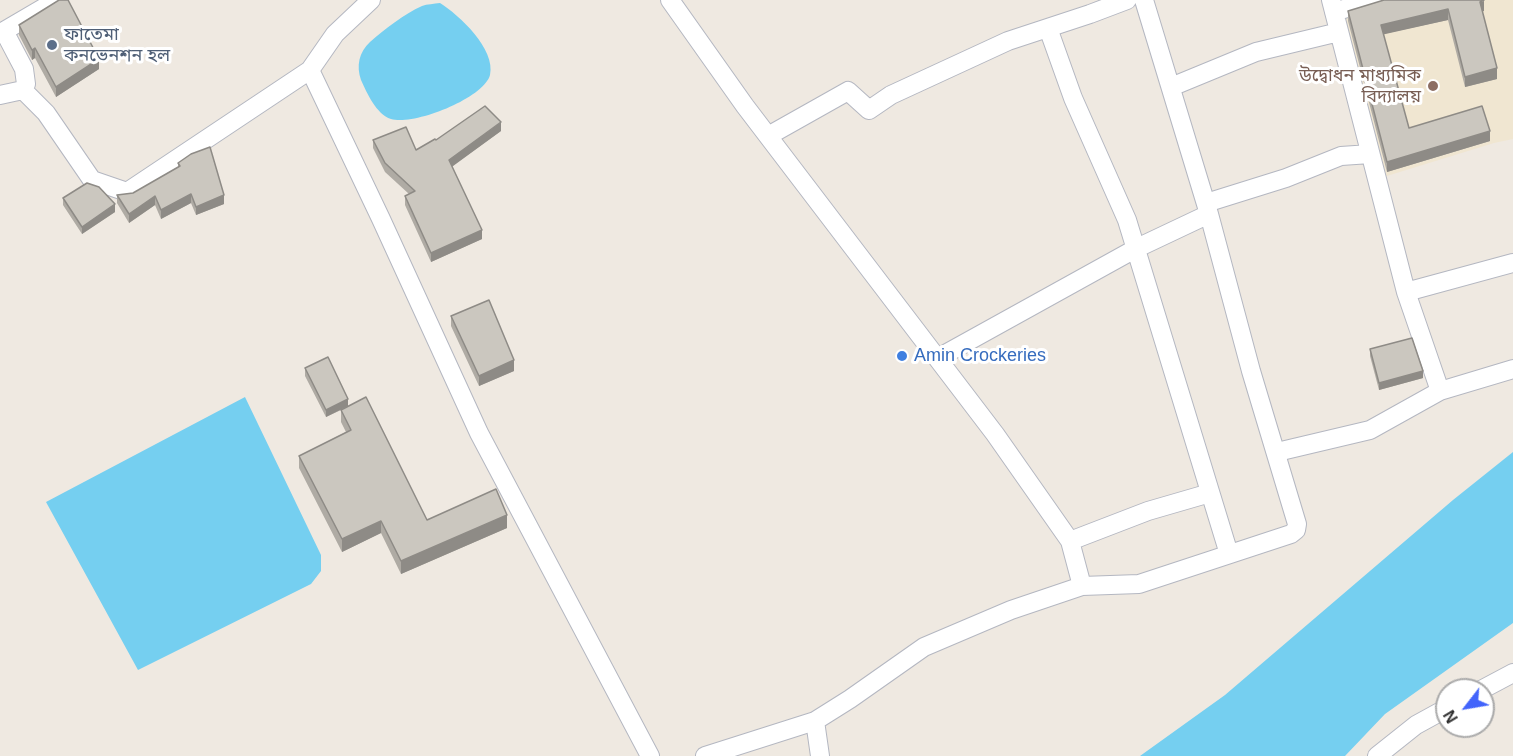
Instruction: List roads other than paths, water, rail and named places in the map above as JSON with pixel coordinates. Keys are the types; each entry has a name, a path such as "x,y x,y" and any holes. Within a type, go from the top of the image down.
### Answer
{"street":[{"path":"23,90 26,84 24,69 4,31 57,0"},
{"path":"23,90 46,113 92,180 127,192 310,70 335,34 371,0"},
{"path":"669,0 768,136 995,434 1070,541 1082,586"},
{"path":"768,136 848,91 868,110 891,95 1008,41 1127,0"},
{"path":"705,756 815,721 924,647 1011,610 1082,586 1139,584 1277,540 1296,530 1297,524 1251,371 1208,209 1144,0"},
{"path":"1374,0 1332,6 1406,292 1440,391"},
{"path":"1048,28 1073,98 1127,220 1229,554"},
{"path":"1171,87 1256,52 1339,32"},
{"path":"310,70 479,433 650,756"},
{"path":"0,95 23,90"},
{"path":"939,358 1208,209 1341,156 1370,154"},
{"path":"1406,292 1513,262"},
{"path":"1277,452 1370,430 1440,391 1513,369"},
{"path":"1070,541 1148,511 1210,493"},
{"path":"1495,683 1513,673"},
{"path":"1377,756 1416,725 1435,715"},
{"path":"815,721 820,756"}],"water":[{"path":"440,3 466,24 482,44 490,65 490,75 485,84 475,93 447,108 415,118 391,119 376,108 363,85 359,70 361,55 370,42 402,17 422,6"},
{"path":"245,397 321,555 321,571 311,584 138,670 46,502"},
{"path":"1513,452 1513,623 1385,714 1345,756 1140,756 1225,695 1453,500"}],"place":[{"name":"ফাতেমা কনভেনশন হল","path":"52,45"},
{"name":"উদ্বোধন মাধ্যমিক বিদ্যালয়","path":"1433,86"},
{"name":"Amin Crockeries","path":"902,356"}]}
